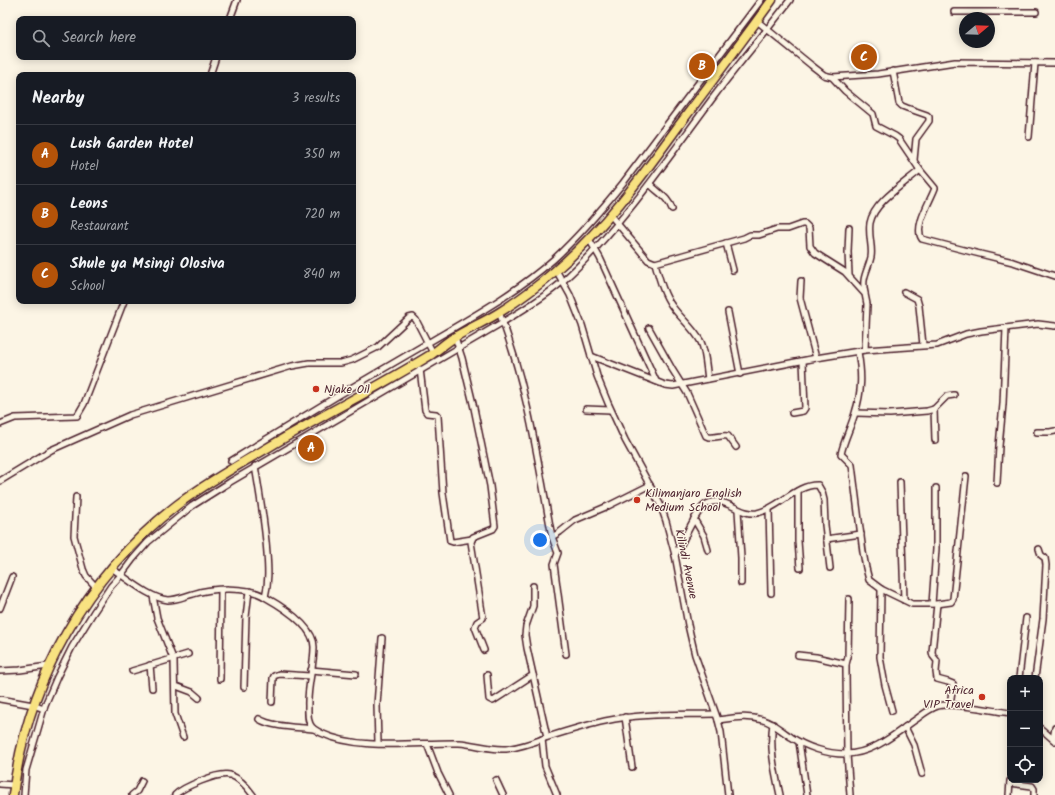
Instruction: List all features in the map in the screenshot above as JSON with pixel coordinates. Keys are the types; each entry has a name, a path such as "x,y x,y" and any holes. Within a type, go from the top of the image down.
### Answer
{"highway":[{"path":"13,795 25,732 33,705 48,666 65,635 116,562 152,526 178,504 208,483 316,419 433,353 455,337 514,303 556,270 589,239 610,216 772,0"}],"street":[{"path":"231,16 237,0"},
{"path":"231,461 464,322 508,294 546,266 564,249 624,183 761,0"},
{"path":"24,795 26,770 44,709 57,677 72,647 111,586 132,559 148,542 192,506 255,466 420,372 503,322 534,303 562,281 595,248 650,184 721,87 790,0"},
{"path":"954,12 1036,12"},
{"path":"757,21 824,75 832,77 871,75 955,62 1055,63"},
{"path":"211,72 215,60"},
{"path":"1029,137 1035,63"},
{"path":"893,71 899,103 907,108 927,114 930,118 916,139 914,160"},
{"path":"832,77 845,91 873,114 876,126 899,139 920,170 935,188 927,204 920,227 919,234 922,239 1013,262 1055,276"},
{"path":"865,350 867,304 863,281 871,256 869,234 872,217 887,198 920,170"},
{"path":"650,184 666,197 672,209"},
{"path":"610,216 648,260 655,263 750,235 759,235 777,229 788,229 805,224 809,228 810,246 815,254 848,275 865,294"},
{"path":"848,275 849,228"},
{"path":"589,239 595,248 656,382"},
{"path":"726,243 733,270"},
{"path":"655,263 668,301 691,326 701,343 708,379"},
{"name":"Kilindi Avenue","path":"556,270 570,295 582,325 610,410 650,485 666,521 675,555 695,656 718,720 728,795"},
{"path":"801,281 800,298 816,358"},
{"path":"904,292 916,299 919,306 923,345"},
{"path":"0,424 15,418 77,416 84,404 123,304"},
{"path":"499,312 512,348 525,399 552,537 558,553 554,564 566,654"},
{"path":"728,312 740,374"},
{"path":"0,481 51,450 130,414 292,366 308,363 341,363 352,360 378,347 411,317 416,319 433,353"},
{"path":"591,356 656,382 673,386 865,350 937,345 966,334 1038,324 1055,326"},
{"path":"649,328 687,393 706,436 709,438 723,435 728,436 736,447"},
{"path":"997,483 1003,404 1006,328"},
{"path":"418,362 425,410 427,413 436,414 438,416 443,494 450,541 453,542 472,539 475,536 493,529 495,526 490,486 468,385 455,337"},
{"path":"858,352 862,381 856,413 841,454 852,465 869,580 881,589 912,604 951,602 953,599 966,476"},
{"path":"792,413 803,411 806,408 803,361"},
{"path":"856,413 890,414 928,411 934,409 947,396 954,395"},
{"path":"586,409 610,410"},
{"path":"934,409 934,440"},
{"path":"1037,432 1046,433 1055,431"},
{"path":"255,466 265,532 268,574 268,586 265,596"},
{"path":"900,482 904,600"},
{"path":"552,537 575,520 608,506 650,485"},
{"path":"675,555 694,519 701,509 711,502 723,502 745,513 754,513 769,510 798,491 813,485 818,485 824,500 826,539 830,568"},
{"path":"936,488 936,549 932,652 937,661 937,678 953,684 950,705"},
{"path":"798,491 798,541 800,568"},
{"path":"76,498 74,536 86,576 97,588"},
{"path":"738,510 741,583"},
{"path":"769,510 771,593"},
{"path":"694,519 704,536 708,550"},
{"path":"826,539 861,534"},
{"path":"472,539 475,575 483,618 477,622 476,627 484,650"},
{"path":"1035,675 1042,619 1046,565 1045,558 1041,555 1039,549"},
{"path":"111,568 153,596 169,600 198,593 221,590 249,591 265,596 297,619 310,634 314,649 310,676 308,714 310,725 313,729"},
{"path":"0,608 12,577"},
{"path":"533,586 533,606 526,626 525,635 544,738 546,766 557,795"},
{"path":"881,589 880,657 892,711"},
{"path":"220,679 221,590"},
{"path":"244,687 245,637 249,591"},
{"path":"153,596 157,618 174,659 176,686 175,714 183,737"},
{"path":"849,599 848,657 846,664 847,754 850,795"},
{"path":"1019,675 1026,618"},
{"path":"378,743 377,705 382,638"},
{"path":"132,671 188,654"},
{"path":"798,655 816,657 846,664"},
{"path":"150,665 152,688"},
{"path":"0,671 48,666"},
{"path":"311,670 356,674"},
{"path":"272,702 273,678 275,675 310,676"},
{"path":"487,675 489,699 493,702 533,675"},
{"path":"176,686 192,692 199,698"},
{"path":"0,699 33,705 44,709"},
{"path":"718,720 742,717 754,718 773,724 799,742 820,750 847,754 862,751 887,741 930,709 939,706 950,705 1007,713"},
{"path":"259,719 272,723 313,729 341,740 378,743 460,743 503,749 519,746 596,723 625,718 715,714"},
{"path":"625,718 632,767"},
{"path":"773,724 771,738 772,750 780,795"},
{"path":"905,727 914,745 922,774"},
{"path":"1054,740 1055,728"},
{"path":"1043,731 1054,740"},
{"path":"799,742 807,795"},
{"path":"427,744 438,773 449,795"},
{"path":"175,795 183,789 203,781 217,776 226,775 236,778 253,795"},
{"path":"496,780 503,795"},
{"path":"132,795 142,781"},
{"path":"1010,783 1010,795"},
{"path":"1016,783 1032,786 1034,789 1034,795"},
{"path":"0,784 14,785"}],"place":[{"name":"Shule ya Msingi Olosiva","path":"864,57"},
{"name":"Leons","path":"702,66"},
{"name":"Njake Oil","path":"316,389"},
{"name":"Lush Garden Hotel","path":"311,448"},
{"name":"Kilimanjaro English Medium School","path":"637,500"},
{"name":"Africa VIP Travel","path":"982,697"}]}
